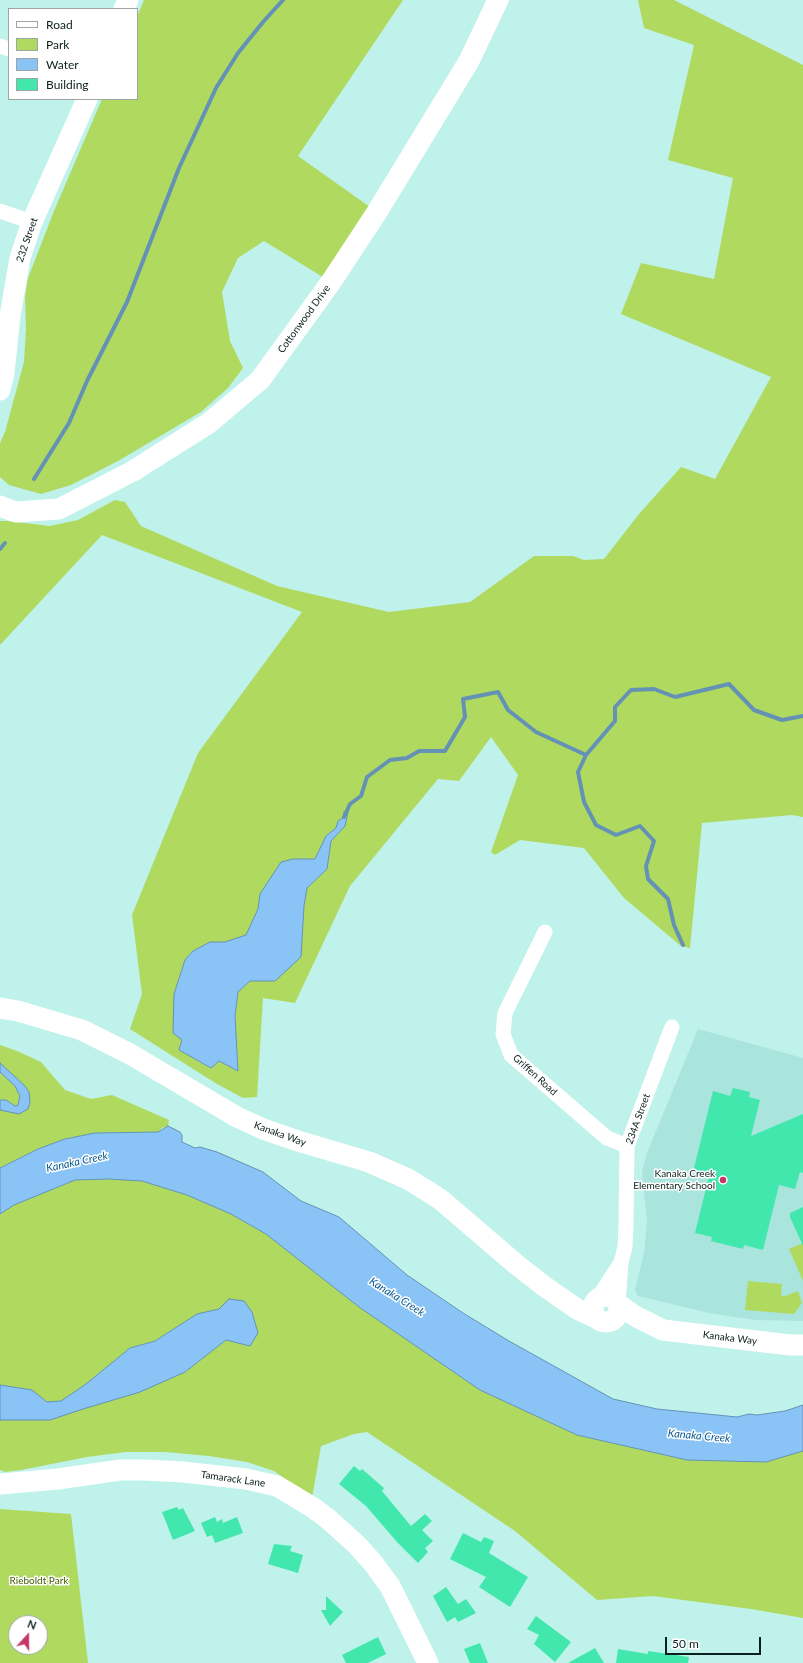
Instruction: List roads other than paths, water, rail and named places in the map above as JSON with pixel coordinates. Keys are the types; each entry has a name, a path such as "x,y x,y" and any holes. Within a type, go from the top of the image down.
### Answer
{"main road":[{"name":"Cottonwood Drive","path":"0,506 16,512 59,509 133,471 209,423 260,380 331,282 376,212 469,61 498,0"},
{"name":"232 Street","path":"0,390 4,373 10,316 20,258 32,222 87,100"},
{"name":"Kanaka Way","path":"0,1008 30,1014 82,1030 130,1054 237,1117 263,1129 369,1162 426,1188 544,1286 577,1309 602,1320 644,1330 658,1328 782,1344 803,1345"},
{"name":"Kanaka Way","path":"544,1286 610,1300 635,1316 658,1328"},
{"path":"602,1320 593,1313 593,1303 610,1300"},
{"name":"Tamarack Lane","path":"0,1484 58,1479 120,1470 144,1470 183,1472 246,1479 277,1486 327,1518 373,1563 390,1586 428,1663"}],"street":[{"path":"0,211 32,222"},
{"name":"Griffen Road","path":"545,932 505,1013 503,1034 512,1055 607,1138 627,1146"},
{"name":"234A Street","path":"610,1300 603,1290 621,1263 625,1247 627,1146 672,1027"}],"water":[{"path":"344,812 348,812 345,826 331,841 327,869 307,888 304,906 301,957 275,981 250,981 238,992 235,1016 238,1071 219,1061 211,1068 179,1050 182,1040 173,1033 174,994 185,960 193,951 210,942 225,942 246,935 258,909 260,894 281,862 293,859 315,859 326,836 336,828 338,821 343,818"},
{"path":"0,1063 25,1086 29,1092 30,1102 28,1109 19,1114 0,1110 0,1100 6,1100 15,1106 18,1105 20,1096 15,1086 0,1072"},
{"name":"Kanaka Creek","path":"168,1126 180,1132 182,1135 182,1142 195,1148 200,1147 217,1152 263,1172 301,1201 339,1217 407,1275 463,1313 509,1341 613,1399 657,1409 737,1417 749,1414 757,1415 785,1411 803,1405 803,1451 766,1462 687,1460 577,1435 480,1390 359,1307 266,1234 231,1214 187,1195 142,1181 108,1179 75,1180 14,1205 0,1214 0,1168 38,1149 65,1139 95,1133 158,1132"},
{"path":"229,1299 244,1301 252,1312 258,1333 250,1346 226,1340 185,1372 140,1392 50,1420 0,1420 0,1385 32,1390 47,1402 61,1401 86,1384 130,1348 155,1341 197,1314 219,1309"}],"waterway":[{"path":"34,479 69,423 87,381 127,302 179,168 216,88 238,53 283,0"},
{"path":"0,549 5,543"},
{"path":"344,817 350,804 361,796 367,777 390,760 407,758 419,751 445,751 465,717 463,699 498,692 508,710 536,732 586,755 615,721 615,707 631,690 654,689 675,697 729,684 754,710 782,720 803,716"},
{"path":"586,755 578,772 584,802 596,825 616,835 640,826 654,841 646,866 648,879 668,899 674,925 683,945"}],"place":[{"name":"Kanaka Creek Elementary School","path":"723,1180"}],"park label":[{"name":"Rieboldt Park","path":"39,1581"}]}
